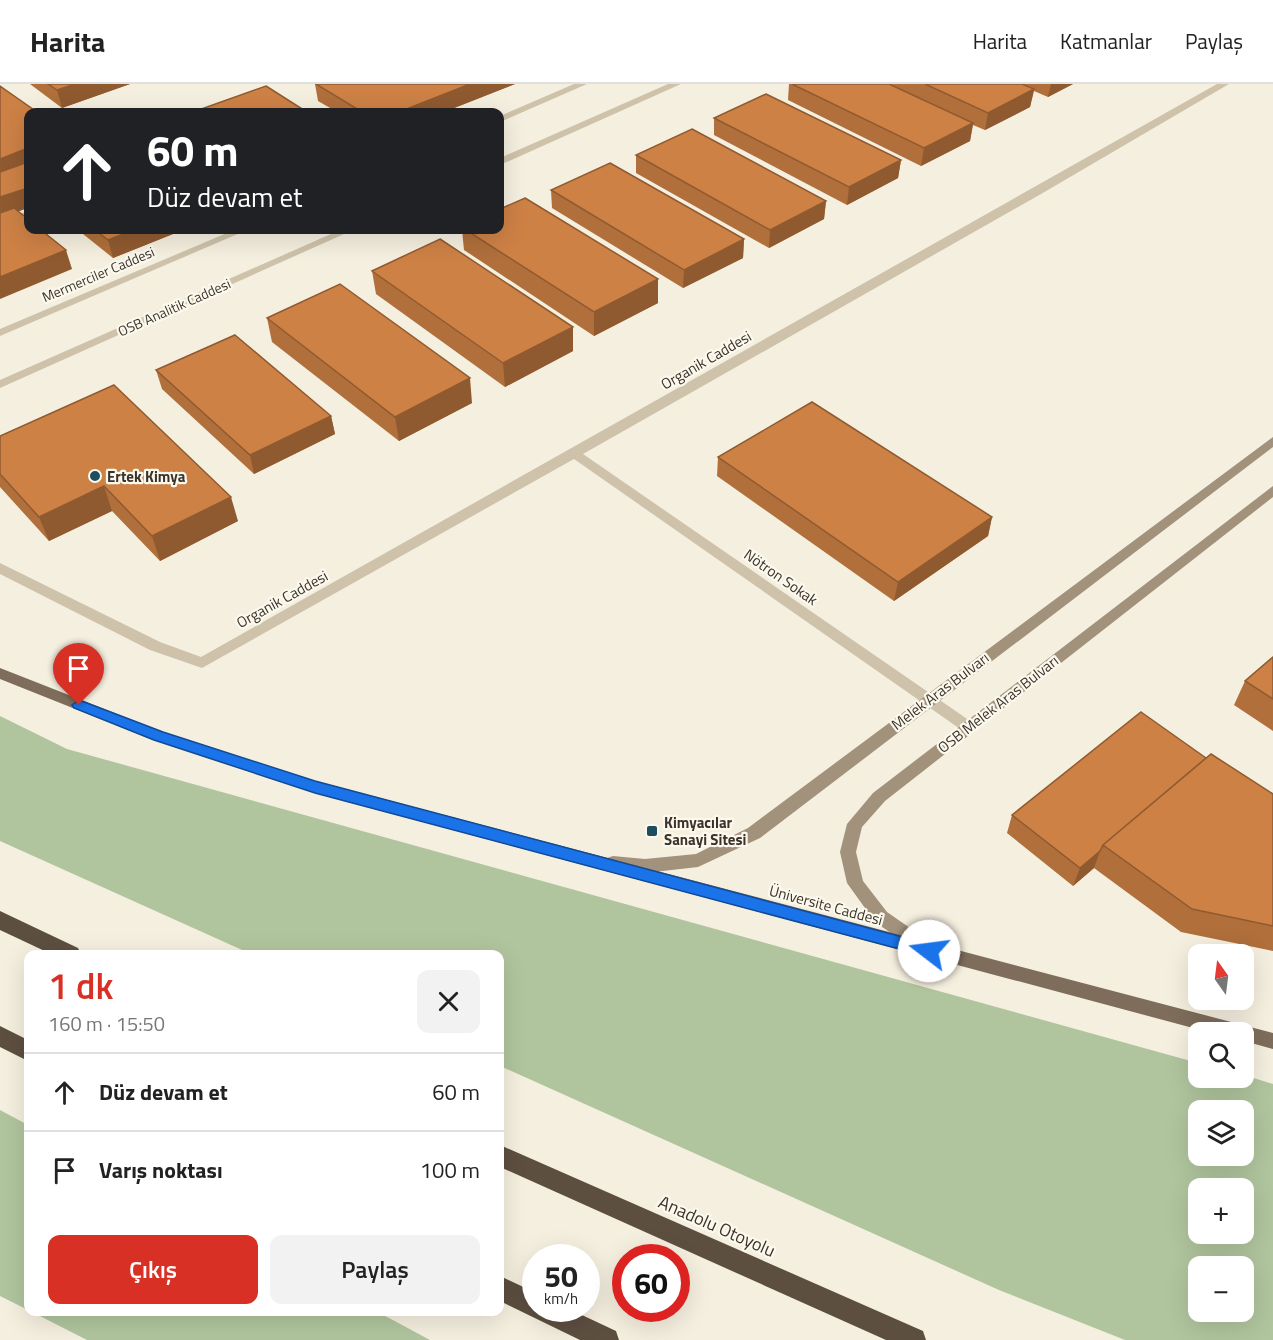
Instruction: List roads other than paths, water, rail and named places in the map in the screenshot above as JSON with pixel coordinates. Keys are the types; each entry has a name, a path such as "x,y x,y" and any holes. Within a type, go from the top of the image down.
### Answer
{"highway":[{"path":"0,920 63,950"},
{"path":"0,1036 24,1049"},
{"name":"Anadolu Otoyolu","path":"504,1158 914,1340"},
{"path":"504,1290 522,1299"},
{"path":"570,1322 607,1340"}],"main road":[{"name":"Üniversite Caddesi","path":"0,673 158,736 315,787 579,859 1200,1022"},
{"path":"1254,1036 1273,1041"}],"street":[{"path":"504,117 582,84"},
{"path":"504,160 676,84"},
{"name":"Organik Caddesi","path":"0,568 154,646 202,663 575,454 1224,84"},
{"path":"0,225 24,216"},
{"name":"Mermerciler Caddesi","path":"0,333 233,234"},
{"name":"OSB Analitik Caddesi","path":"0,384 339,234"},
{"name":"Melek Aras Bulvarı","path":"579,859 645,866 698,860 754,832 1273,441"},
{"name":"Nötron Sokak","path":"575,454 968,727"},
{"name":"OSB Melek Aras Bulvarı","path":"929,951 881,917 855,883 848,852 855,824 879,797 1273,490"}],"place":[{"name":"Ertek Kimya","path":"95,476"},
{"name":"Kimyacılar Sanayi Sitesi","path":"652,831"}]}
